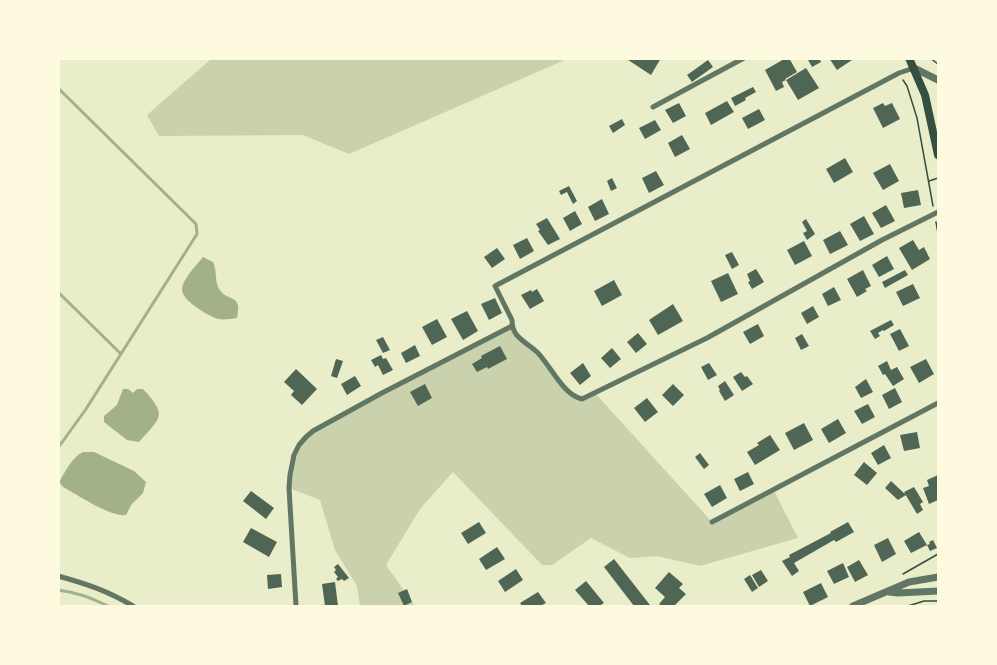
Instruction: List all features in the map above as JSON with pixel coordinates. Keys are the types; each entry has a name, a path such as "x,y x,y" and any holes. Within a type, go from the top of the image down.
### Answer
{"main road":[{"path":"909,58 935,120 938,149"}],"street":[{"path":"653,107 744,58"},
{"path":"936,213 882,240 707,338 582,399 574,398 537,352 516,335 512,320 495,286 899,73 914,68 939,80"},
{"path":"297,606 289,488 291,464 299,445 313,431 512,326"},
{"path":"712,522 939,403"},
{"path":"58,576 97,588 133,606"},
{"path":"853,606 909,582 939,577"},
{"path":"886,592 939,591"}],"path":[{"path":"930,58 939,64"},
{"path":"899,73 908,86 917,118 939,233"},
{"path":"928,181 939,178"},
{"path":"908,606 924,601 939,601"}],"shaded area":[{"path":"211,59 567,59 349,154 303,135 159,136 147,115"},
{"path":"203,257 213,262 217,284 221,292 238,304 237,318 218,319 196,307 183,293 182,289 190,272"},
{"path":"512,326 516,335 537,352 567,391 582,399 595,393 712,522 773,489 798,538 700,566 657,556 630,558 591,538 552,565 542,565 453,472 420,509 386,565 415,606 360,606 357,586 335,550 320,500 289,488 291,464 306,437"},
{"path":"123,389 128,389 133,393 137,389 143,389 159,411 157,421 139,442 127,440 104,422 104,416 117,405"},
{"path":"83,452 94,452 134,471 146,482 143,493 131,505 126,515 103,509 63,487 59,482 72,461"}],"building":[{"path":"625,58 661,58 651,75"},
{"path":"789,58 797,72 785,79 782,82 784,87 776,91 765,70"},
{"path":"807,58 819,58 821,62 812,67"},
{"path":"829,58 855,58 837,70"},
{"path":"708,60 713,67 692,82 687,75"},
{"path":"806,68 819,88 798,100 786,80"},
{"path":"753,87 756,92 735,106 731,98"},
{"path":"727,101 734,112 711,125 705,113"},
{"path":"679,103 686,116 673,123 665,110"},
{"path":"883,103 885,106 892,103 900,119 883,128 873,108"},
{"path":"759,109 765,120 748,129 742,118"},
{"path":"622,119 625,125 613,133 609,126"},
{"path":"655,120 661,130 645,139 639,128"},
{"path":"682,135 690,149 675,157 668,143"},
{"path":"845,158 853,172 834,183 826,169"},
{"path":"890,164 899,181 883,190 873,173"},
{"path":"656,171 664,185 649,193 642,178"},
{"path":"612,178 617,188 611,191 607,181"},
{"path":"569,186 577,201 573,204 567,192 561,195 559,191"},
{"path":"918,190 921,205 904,208 901,193"},
{"path":"602,199 609,214 595,221 588,207"},
{"path":"886,205 895,221 881,228 872,213"},
{"path":"575,211 582,224 570,231 563,218"},
{"path":"864,216 874,234 860,241 850,224"},
{"path":"547,218 560,239 548,245 536,224"},
{"path":"806,219 815,234 807,240 803,233 807,231 802,222"},
{"path":"840,231 848,245 830,254 823,240"},
{"path":"527,238 534,251 520,259 513,245"},
{"path":"913,240 919,250 924,247 930,259 912,270 899,248"},
{"path":"804,241 812,256 795,265 787,250"},
{"path":"497,248 505,259 492,268 484,257"},
{"path":"732,252 739,265 732,269 725,255"},
{"path":"887,256 894,269 879,277 872,265"},
{"path":"756,269 764,282 752,289 747,274"},
{"path":"863,270 871,286 857,297 847,279"},
{"path":"905,270 908,275 885,288 882,282"},
{"path":"728,273 738,294 721,302 711,281"},
{"path":"614,280 622,295 602,306 594,291"},
{"path":"913,284 920,298 903,306 896,292"},
{"path":"834,287 841,300 828,306 822,294"},
{"path":"537,289 544,301 530,309 521,295"},
{"path":"495,298 502,313 489,320 481,304"},
{"path":"673,304 683,321 658,335 649,320"},
{"path":"813,306 819,317 807,324 801,313"},
{"path":"467,311 478,331 463,340 451,319"},
{"path":"437,319 447,337 432,345 422,327"},
{"path":"891,320 894,325 878,333 880,336 875,339 870,331"},
{"path":"758,324 764,336 750,344 743,332"},
{"path":"900,329 909,346 899,351 890,334"},
{"path":"638,333 647,344 636,353 627,342"},
{"path":"802,334 809,346 801,350 795,338"},
{"path":"383,337 390,350 383,353 376,340"},
{"path":"415,345 420,356 406,363 401,353"},
{"path":"500,346 507,359 477,372 472,364 482,358 481,356"},
{"path":"612,348 621,359 610,368 601,358"},
{"path":"381,355 383,359 386,358 393,370 383,375 378,365 375,367 371,360"},
{"path":"336,359 343,361 337,378 331,376"},
{"path":"926,359 934,374 919,383 910,367"},
{"path":"887,361 891,370 897,367 904,379 893,386 878,366"},
{"path":"583,363 591,376 580,385 570,373"},
{"path":"709,363 717,375 708,380 701,367"},
{"path":"296,369 317,389 302,405 291,395 294,391 284,382"},
{"path":"741,372 753,384 742,391 733,377"},
{"path":"355,376 361,386 347,395 341,384"},
{"path":"866,379 873,392 861,398 855,387"},
{"path":"725,381 734,395 725,401 718,386"},
{"path":"425,384 432,398 418,406 410,392"},
{"path":"673,384 684,395 673,406 662,395"},
{"path":"895,388 902,402 889,409 882,395"},
{"path":"647,398 658,412 645,422 634,408"},
{"path":"868,404 875,417 862,424 854,411"},
{"path":"838,419 846,433 829,443 821,429"},
{"path":"804,423 813,440 794,450 785,433"},
{"path":"917,432 920,448 904,451 900,435"},
{"path":"770,435 780,450 755,465 747,452"},
{"path":"884,445 891,458 878,465 871,453"},
{"path":"700,453 709,465 704,469 695,457"},
{"path":"864,462 877,473 867,485 854,475"},
{"path":"748,472 754,484 740,491 734,479"},
{"path":"938,475 938,500 929,504 923,488 929,486 927,480"},
{"path":"891,481 906,495 898,500 885,488"},
{"path":"720,485 727,498 712,507 704,494"},
{"path":"914,487 923,502 920,504 923,510 917,514 904,492"},
{"path":"251,491 274,508 266,519 243,501"},
{"path":"479,522 486,533 468,544 461,533"},
{"path":"848,522 854,532 836,542 834,540 794,563 799,571 792,576 782,561"},
{"path":"251,528 277,542 269,557 243,542"},
{"path":"919,532 927,545 911,553 904,541"},
{"path":"888,538 896,554 882,562 874,545"},
{"path":"933,540 937,548 930,551 927,545"},
{"path":"497,547 505,559 486,570 479,559"},
{"path":"614,559 650,605 634,606 604,567"},
{"path":"859,560 868,575 855,582 847,567"},
{"path":"843,563 849,577 834,584 827,571"},
{"path":"338,564 349,578 344,581 336,579 338,577 334,572 336,570 334,567"},
{"path":"516,569 523,580 505,592 498,581"},
{"path":"761,570 768,581 759,587 752,575"},
{"path":"669,572 683,584 679,588 686,594 674,606 662,606 659,604 665,597 655,588"},
{"path":"281,574 282,587 268,589 267,575"},
{"path":"750,575 758,588 752,592 744,579"},
{"path":"586,581 604,603 599,606 589,606 575,590"},
{"path":"335,582 338,606 325,606 322,584"},
{"path":"821,583 828,597 810,606 803,592"},
{"path":"407,589 412,602 404,606 398,593"},
{"path":"538,592 546,603 540,606 522,606 520,603"}],"waterway":[{"path":"58,88 196,224 197,234 86,409 58,448"},
{"path":"58,292 121,354"},
{"path":"58,590 72,592 108,606"}]}
